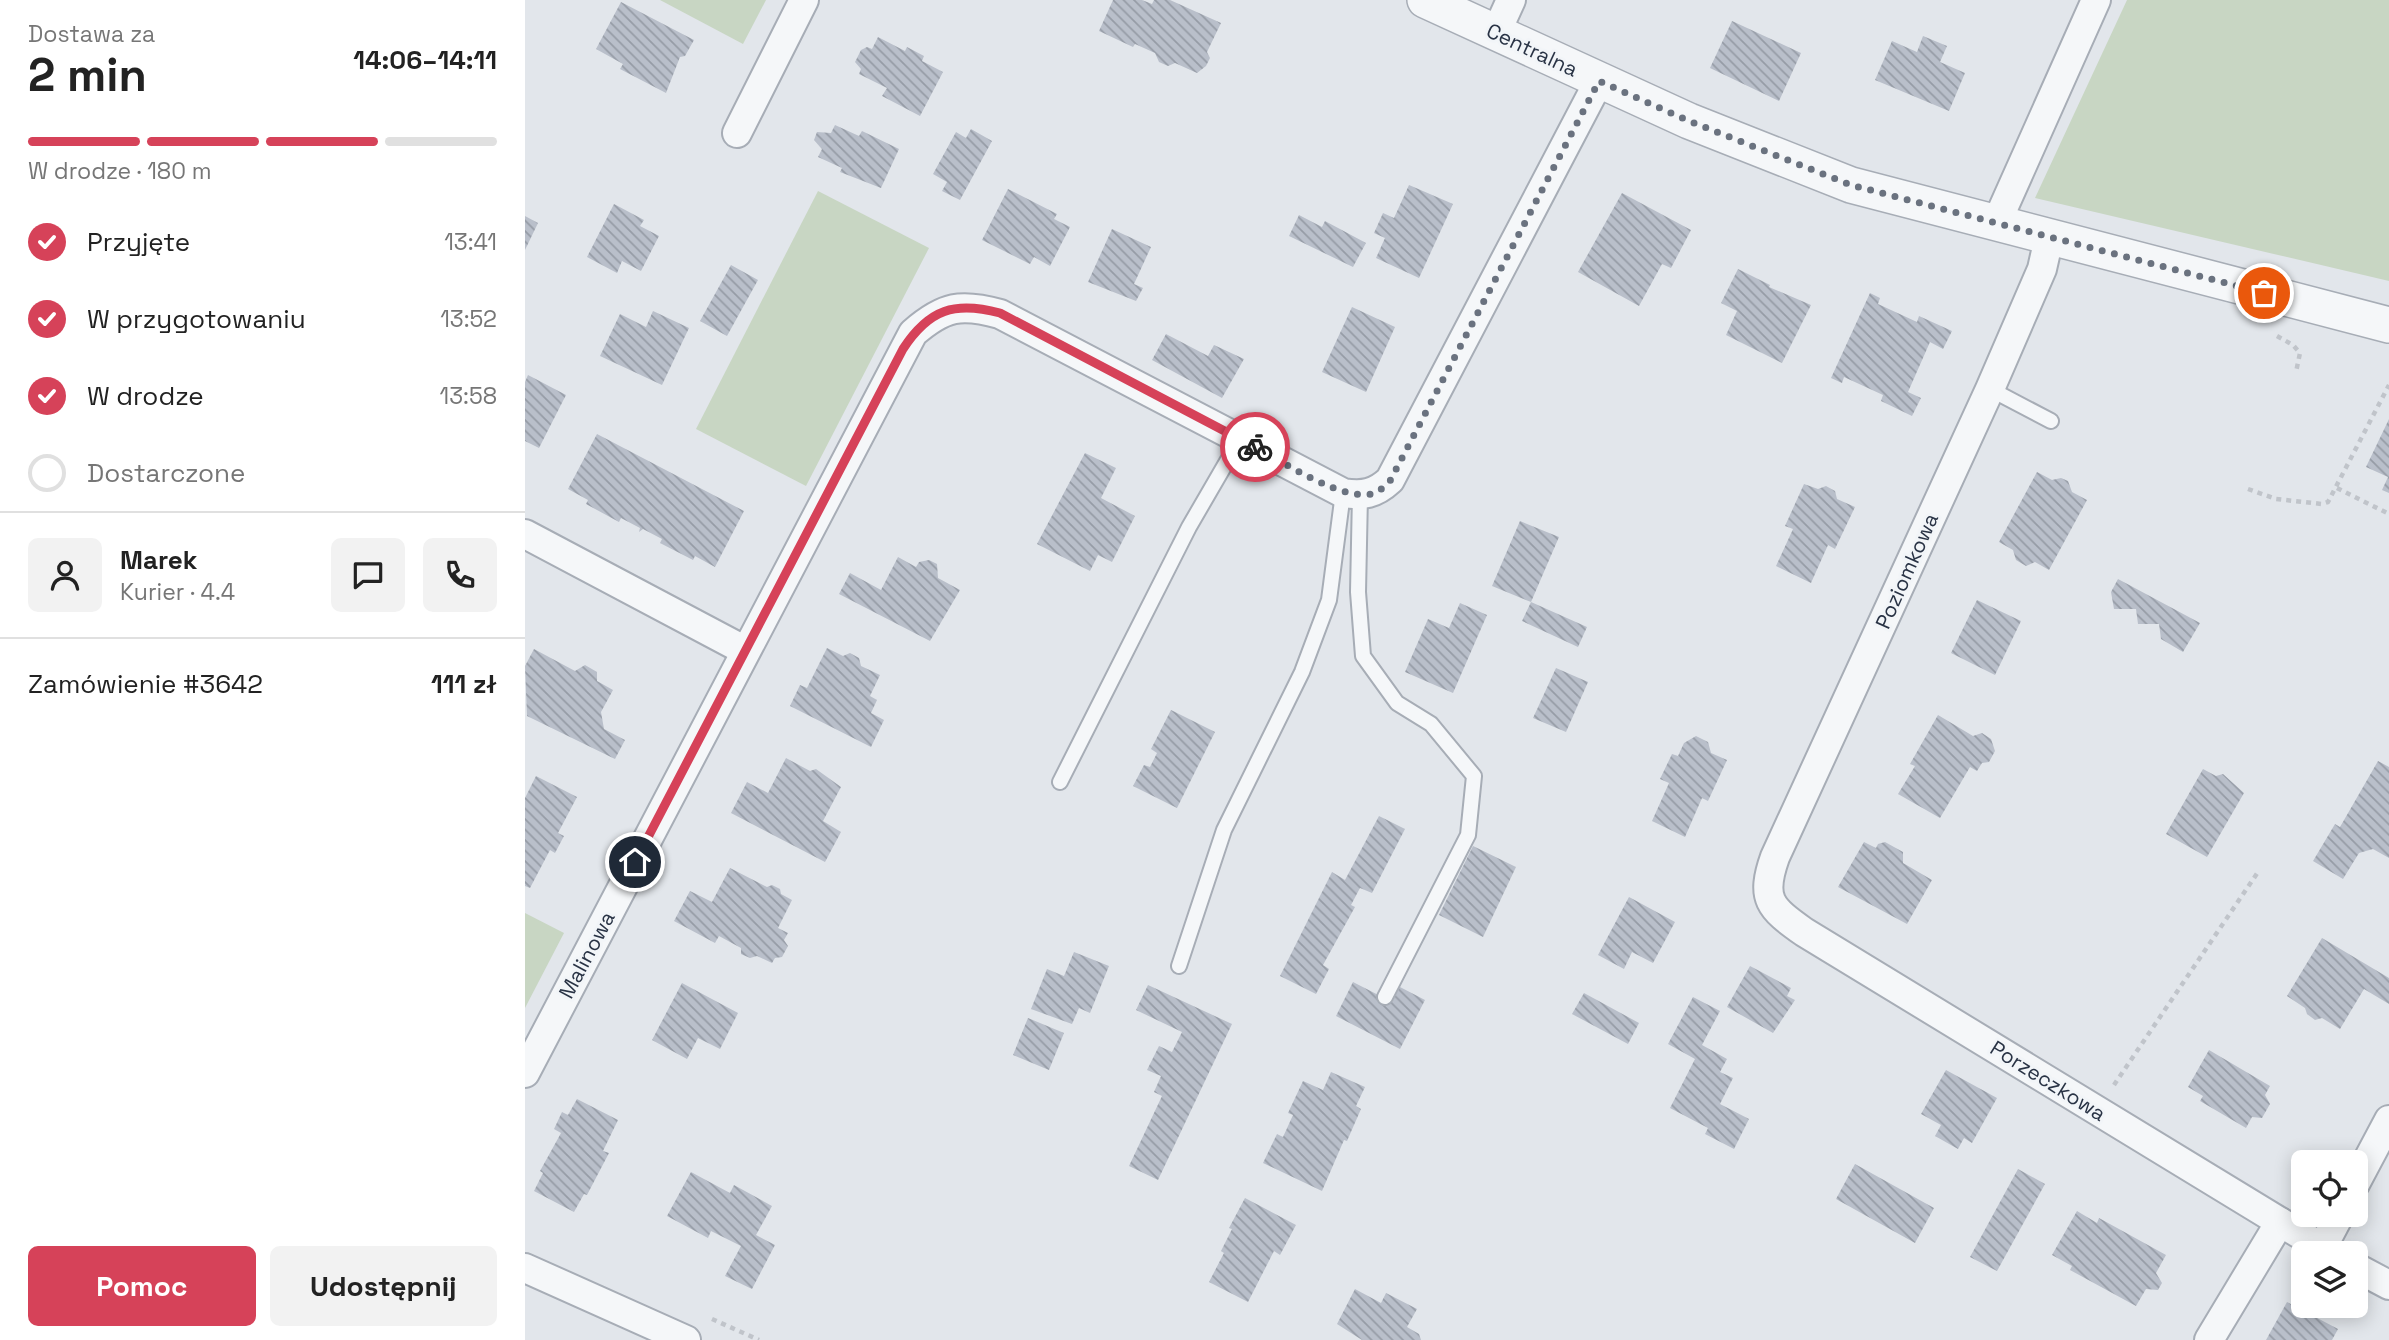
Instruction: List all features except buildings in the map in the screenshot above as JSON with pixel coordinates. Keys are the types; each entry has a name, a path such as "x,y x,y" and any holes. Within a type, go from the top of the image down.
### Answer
{"street":[{"path":"737,133 804,0"},
{"name":"Centralna","path":"1425,0 1689,121 1851,185 2389,325"},
{"path":"1496,33 1511,0"},
{"path":"1996,223 2095,0"},
{"path":"1351,494 1377,492 1390,481 1599,81"},
{"name":"Poziomkowa","path":"1769,902 1766,887 1775,857 1990,389 2042,269 2049,238"},
{"name":"Malinowa","path":"525,1073 903,349 913,333 933,316 953,308 975,307 1000,313 1351,494"},
{"path":"525,534 744,650"},
{"name":"Porzeczkowa","path":"1769,902 1780,916 1804,932 2312,1241"},
{"path":"2368,1160 2389,1120"},
{"path":"2209,1340 2280,1222"},
{"path":"525,1268 686,1340"},
{"path":"2368,1274 2389,1285"}],"lane":[{"path":"1990,389 2051,421"},
{"path":"1060,782 1189,527 1240,439"},
{"path":"1179,966 1224,830 1302,673 1329,600 1351,494"},
{"path":"1351,494 1363,656 1397,703 1431,724 1474,776 1468,835 1385,997"}],"path":[{"path":"2270,333 2293,345 2300,353 2295,372"},
{"path":"2248,489 2276,499 2322,504 2332,499 2389,385"},
{"path":"2337,488 2389,514"},
{"path":"2096,1111 2258,872"}],"green space":[{"path":"660,0 766,0 743,44"},
{"path":"2127,0 2389,0 2389,281 2035,198"},
{"path":"818,191 929,248 806,486 696,429"},
{"path":"525,913 564,933 525,1008"}],"way so far":[{"path":"1255,447 1343,493 1360,495 1377,492 1390,481 1599,81 1689,121 1851,185 2264,293"}],"route":[{"path":"635,862 903,349 913,333 933,316 953,308 975,307 1000,313 1255,447"}]}
